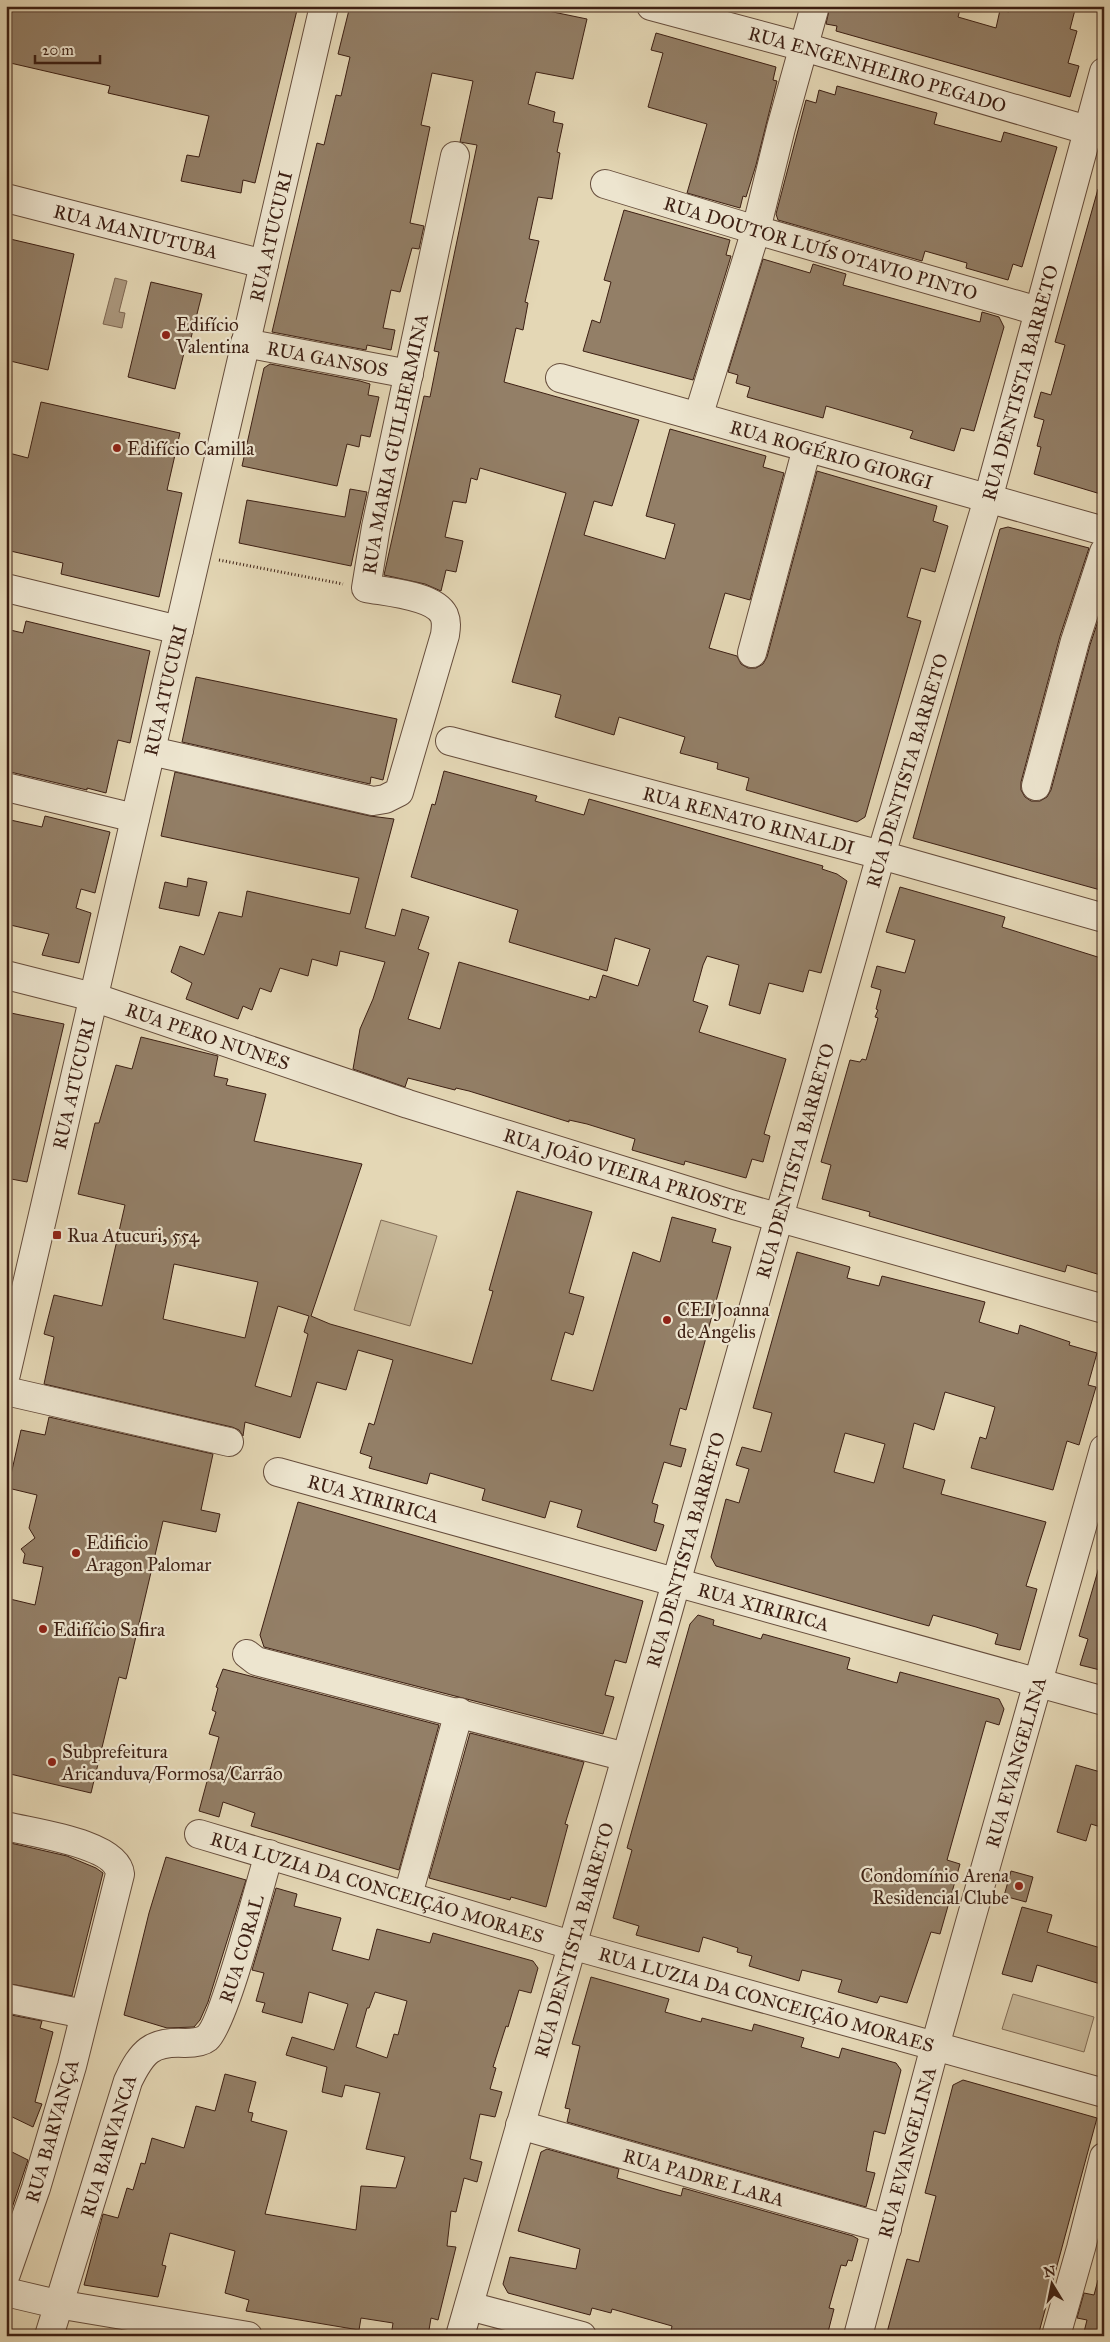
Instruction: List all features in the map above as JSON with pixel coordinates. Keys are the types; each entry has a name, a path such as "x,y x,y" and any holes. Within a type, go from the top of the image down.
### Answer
{"street":[{"name":"RUA ATUCURI","path":"7,1367 324,6"},
{"name":"RUA ENGENHEIRO PEGADO","path":"651,6 804,46 1095,133"},
{"path":"698,417 756,230 815,6"},
{"name":"RUA DENTISTA BARRETO","path":"460,2336 676,1583 881,855 988,499 1038,311 1095,133 1104,72"},
{"name":"RUA MARIA GUILHERMINA","path":"151,751 373,801 385,799 398,792 445,635 446,623 438,607 428,601 366,588 376,526 456,156"},
{"name":"RUA DOUTOR LUÍS OTAVIO PINTO","path":"605,184 756,230 1038,311"},
{"name":"RUA MANIUTUBA","path":"6,198 264,264"},
{"name":"RUA GANSOS","path":"245,343 409,374"},
{"name":"RUA ROGÉRIO GIORGI","path":"560,378 1104,531"},
{"path":"752,653 807,448"},
{"path":"1036,786 1075,641 1104,552"},
{"path":"6,588 179,630"},
{"name":"RUA RENATO RINALDI","path":"450,741 881,855 1104,918"},
{"path":"6,786 135,818"},
{"name":"RUA PERO NUNES","path":"6,975 93,997 408,1104"},
{"name":"RUA JOÃO VIEIRA PRIOSTE","path":"408,1104 778,1218 1104,1309"},
{"path":"6,1391 229,1442"},
{"name":"RUA EVANGELINA","path":"858,2336 935,2046 1104,1450"},
{"name":"RUA XIRIRICA","path":"278,1472 1104,1701"},
{"path":"247,1654 256,1661 459,1712 626,1757"},
{"path":"408,1895 459,1712"},
{"name":"RUA BARVANÇA","path":"6,1826 90,1846 112,1858 119,1868 118,1885 72,2066 8,2286"},
{"name":"RUA LUZIA DA CONCEIÇÃO MORAES","path":"200,1834 571,1945 1104,2093"},
{"name":"RUA CORAL","path":"207,2038 215,2026 232,1979 269,1854"},
{"path":"6,1998 84,2014"},
{"name":"RUA BARVANCA","path":"49,2336 48,2302 128,2081 138,2059 155,2046 169,2042 192,2044 207,2038"},
{"name":"RUA PADRE LARA","path":"520,2125 887,2229"},
{"path":"1056,2336 1104,2157"},
{"path":"8,2286 48,2302 248,2336"},
{"path":"469,2306 582,2336"}],"path":[{"path":"196,556 366,588"}],"shaded area":[{"path":"115,278 127,281 119,312 125,313 122,328 103,324"},
{"path":"381,1220 437,1236 410,1326 354,1310"},
{"path":"1013,1994 1094,2017 1084,2052 1002,2029"}],"building":[{"path":"6,6 298,6 255,183 243,180 241,193 181,181 187,155 199,157 209,116 108,93 110,86 6,62"},
{"path":"350,6 524,6 587,19 573,79 536,72 528,104 555,112 553,122 563,124 557,152 560,153 552,199 538,197 529,239 539,241 525,302 528,303 523,330 516,328 504,382 639,420 612,506 594,501 584,535 665,559 675,524 646,516 670,429 766,456 763,467 784,473 750,600 725,593 709,648 737,656 741,664 748,668 756,668 763,664 767,657 817,471 937,506 933,521 948,526 935,572 921,568 907,617 921,621 865,817 857,822 746,790 749,778 717,769 718,763 680,753 685,737 619,717 614,735 555,717 561,695 512,682 566,493 480,468 477,480 471,478 466,503 453,501 445,537 463,541 456,572 446,570 441,591 425,584 384,575 424,396 430,397 439,352 434,351 477,145 460,142 473,81 432,73 421,125 430,127 410,223 424,226 419,249 412,248 400,292 391,290 383,328 395,330 391,350 367,345 366,350 272,332 317,143 324,145 336,95 341,96 350,57 338,54"},
{"path":"830,6 961,6 958,17 996,28 1000,10 1009,12 1010,6 1076,6 1070,29 1077,31 1068,63 1079,66 1070,97 836,31 837,26 826,24"},
{"path":"656,33 776,67 773,80 777,81 756,165 746,197 743,196 740,208 687,193 707,124 648,107 663,53 651,50"},
{"path":"837,86 937,113 934,124 1001,142 1004,132 1057,147 1022,267 1013,264 1008,280 966,268 967,263 925,251 922,261 778,220 776,214 806,100 816,103 819,90 835,95"},
{"path":"1098,189 1104,190 1104,495 1034,474 1041,447 1037,446 1044,420 1034,417 1041,392 1051,395 1065,345 1055,342"},
{"path":"624,210 730,240 726,255 731,256 693,380 583,351 592,320 600,323 611,282 604,280"},
{"path":"6,238 74,254 48,370 6,360"},
{"path":"763,259 810,273 813,264 846,274 843,285 980,322 982,312 999,317 1004,327 974,431 961,428 954,451 910,438 913,431 826,406 823,418 747,397 750,387 736,383 738,375 728,372"},
{"name":"Edifício Valentina","path":"151,282 202,294 188,350 185,349 175,389 128,377"},
{"path":"270,364 370,384 368,395 379,397 370,437 361,435 359,447 347,444 337,486 242,466 264,368"},
{"path":"41,402 180,433 167,490 182,493 159,597 61,574 63,563 6,550 6,462 9,453 28,458"},
{"path":"350,489 367,492 351,566 239,543 247,500 345,517"},
{"path":"1008,527 1089,548 1060,636 1021,782 1021,790 1025,797 1031,801 1040,801 1047,797 1051,790 1090,645 1104,603 1104,891 913,838 1000,529"},
{"path":"26,621 150,651 130,743 118,740 106,793 6,771 6,629 23,633"},
{"path":"196,677 397,719 383,780 371,777 370,784 182,742"},
{"path":"444,771 537,796 535,801 584,815 589,799 823,866 822,869 837,874 847,881 821,973 809,970 803,992 769,983 760,1014 729,1005 739,965 707,956 703,965 693,1001 708,1006 699,1032 786,1059 764,1134 770,1136 763,1162 752,1159 746,1178 685,1161 684,1165 632,1150 635,1139 587,1124 569,1120 569,1122 469,1091 456,1088 455,1090 408,1078 405,1087 353,1069 360,1029 373,999 385,962 340,951 337,966 312,959 308,976 280,968 271,992 260,988 252,1010 243,1006 238,1019 186,999 192,983 171,972 180,946 204,955 219,912 242,917 247,891 350,914 359,878 161,836 175,772 370,816 394,819 365,928 395,936 402,909 429,917 418,949 429,953 408,1019 440,1029 459,962 589,1000 590,996 596,998 603,975 638,986 650,949 615,938 607,971 509,942 518,910 411,877 432,804 435,805"},
{"path":"45,816 110,832 95,893 81,889 76,908 91,913 79,963 42,955 49,934 6,924 6,819 42,827"},
{"path":"188,878 207,882 199,916 159,908 165,882 187,887"},
{"path":"900,887 1005,917 1002,927 1104,959 1104,1276 1067,1265 1065,1272 869,1216 870,1212 822,1199 831,1165 821,1162 850,1060 860,1062 862,1059 866,1060 878,1018 875,1017 881,990 871,987 877,966 905,973 915,940 886,932"},
{"path":"6,1012 64,1024 27,1182 6,1178"},
{"path":"141,1037 218,1056 214,1076 228,1079 226,1085 266,1094 254,1141 362,1164 311,1316 330,1324 472,1364 493,1291 489,1290 517,1191 592,1212 569,1293 584,1297 573,1335 565,1332 551,1380 593,1391 633,1252 660,1262 672,1217 716,1229 712,1242 731,1247 686,1410 680,1408 670,1445 686,1449 681,1467 664,1462 652,1503 658,1505 654,1522 664,1525 656,1551 577,1527 582,1510 550,1501 545,1518 482,1500 485,1489 430,1473 427,1484 369,1468 372,1457 360,1453 369,1423 374,1425 393,1360 358,1350 346,1390 317,1382 300,1438 245,1422 243,1436 239,1430 232,1427 44,1384 54,1337 44,1334 54,1295 102,1306 125,1205 78,1194 95,1123 99,1123 116,1065 132,1069","holes":["174,1264 258,1282 245,1338 163,1319","278,1306 309,1316 304,1332 308,1334 291,1397 255,1386"]},
{"path":"797,1252 850,1267 847,1278 879,1286 882,1276 985,1302 979,1322 1018,1334 1020,1325 1070,1342 1069,1345 1097,1353 1088,1385 1096,1387 1079,1445 1067,1441 1053,1490 971,1468 980,1437 986,1439 995,1407 945,1392 934,1430 914,1423 903,1468 945,1480 941,1494 1046,1522 1026,1586 1037,1589 1020,1650 995,1644 998,1634 933,1615 929,1626 716,1566 711,1557 726,1499 739,1503 749,1469 736,1465 742,1447 761,1452 772,1413 753,1408","holes":["845,1433 885,1444 874,1483 834,1472"]},
{"path":"49,1417 213,1454 201,1510 220,1514 216,1532 163,1521 126,1679 119,1677 91,1793 6,1773 6,1614 10,1599 35,1605 43,1567 23,1563 25,1554 21,1549 35,1538 29,1528 37,1495 8,1488 21,1430 45,1435"},
{"path":"298,1502 643,1601 626,1663 615,1660 605,1695 614,1697 603,1734 264,1647 260,1635"},
{"path":"1099,1567 1104,1568 1104,1671 1080,1665 1088,1639 1079,1636"},
{"path":"698,1615 714,1620 713,1625 761,1639 763,1634 850,1658 847,1669 897,1683 900,1672 999,1699 1004,1709 999,1725 986,1721 947,1860 960,1864 940,1934 931,1932 907,2003 880,1996 877,2003 838,1992 842,1980 802,1970 799,1981 749,1966 752,1956 737,1952 738,1948 703,1937 699,1952 636,1935 639,1926 613,1918 632,1850 627,1848 690,1624"},
{"path":"223,1669 439,1725 399,1870 251,1826 255,1813 223,1802 219,1817 199,1811 219,1737 209,1734 216,1712 212,1710 218,1688 216,1687"},
{"path":"470,1733 584,1762 565,1824 568,1825 546,1907 511,1897 510,1900 429,1878"},
{"path":"1076,1765 1104,1773 1104,1828 1091,1824 1086,1841 1057,1832"},
{"path":"6,1842 67,1856 96,1868 103,1873 72,1996 6,1983"},
{"path":"166,1857 246,1880 208,2002 200,2020 194,2027 167,2028 124,2015 149,1913"},
{"name":"Condomínio Arena Residencial Clube","path":"1011,1871 1033,1877 1026,1902 1004,1896"},
{"path":"276,1888 297,1894 294,1906 341,1918 332,1950 369,1960 377,1929 430,1943 433,1933 533,1961 538,1968 531,1993 519,1990 493,2067 496,2068 490,2089 502,2092 495,2117 480,2114 470,2159 482,2162 477,2182 464,2178 456,2212 451,2211 447,2246 456,2247 438,2320 431,2318 428,2336 391,2336 393,2323 361,2318 359,2330 246,2311 249,2300 225,2293 235,2251 170,2233 162,2265 166,2266 158,2297 84,2285 103,2214 118,2218 127,2188 133,2190 141,2163 145,2164 152,2138 184,2148 196,2106 215,2111 225,2074 256,2082 248,2112 253,2113 251,2121 287,2131 265,2214 356,2230 361,2186 396,2188 405,2157 366,2149 380,2093 345,2085 342,2097 322,2092 327,2067 286,2055 292,2037 334,2050 348,2004 309,1992 302,2023 262,2012 265,2003 256,2001 264,1973 252,1970","holes":["375,1992 407,2001 398,2035 394,2034 387,2058 356,2047 367,2008 369,2008"]},
{"path":"1022,1907 1052,1915 1047,1932 1104,1949 1104,1985 1037,1965 1032,1982 1002,1974"},
{"path":"591,1977 669,1999 665,2012 701,2022 702,2018 752,2031 754,2024 804,2038 801,2047 839,2058 842,2048 896,2063 901,2070 885,2134 874,2131 866,2171 875,2173 866,2207 567,2122 570,2109 565,2108 580,2046 572,2044"},
{"path":"6,2014 42,2021 40,2028 53,2032 35,2102 42,2104 33,2127 6,2114"},
{"path":"963,2080 1097,2118 1038,2336 886,2336 907,2259 919,2262 936,2196 925,2193 953,2085"},
{"path":"6,2149 28,2160 6,2226"},
{"path":"547,2149 619,2169 617,2178 681,2196 683,2188 858,2239 852,2261 848,2260 846,2266 841,2265 829,2308 834,2309 827,2336 670,2336 672,2326 612,2309 611,2313 592,2308 590,2315 508,2293 503,2284 510,2257 576,2269 580,2249 518,2231 541,2152"},
{"path":"1098,2280 1104,2281 1104,2336 1083,2336 1087,2320 1077,2318 1084,2293 1094,2295"}],"place":[{"name":"Edifício Valentina","path":"166,335"},
{"name":"Edifício Camilla","path":"117,448"},
{"name":"Rua Atucuri, 554","path":"57,1235"},
{"name":"CEI Joanna de Angelis","path":"667,1320"},
{"name":"Edificio Aragon Palomar","path":"76,1553"},
{"name":"Edifício Safira","path":"43,1629"},
{"name":"Subprefeitura Aricanduva/Formosa/Carrão","path":"52,1762"},
{"name":"Condomínio Arena Residencial Clube","path":"1019,1886"}]}
